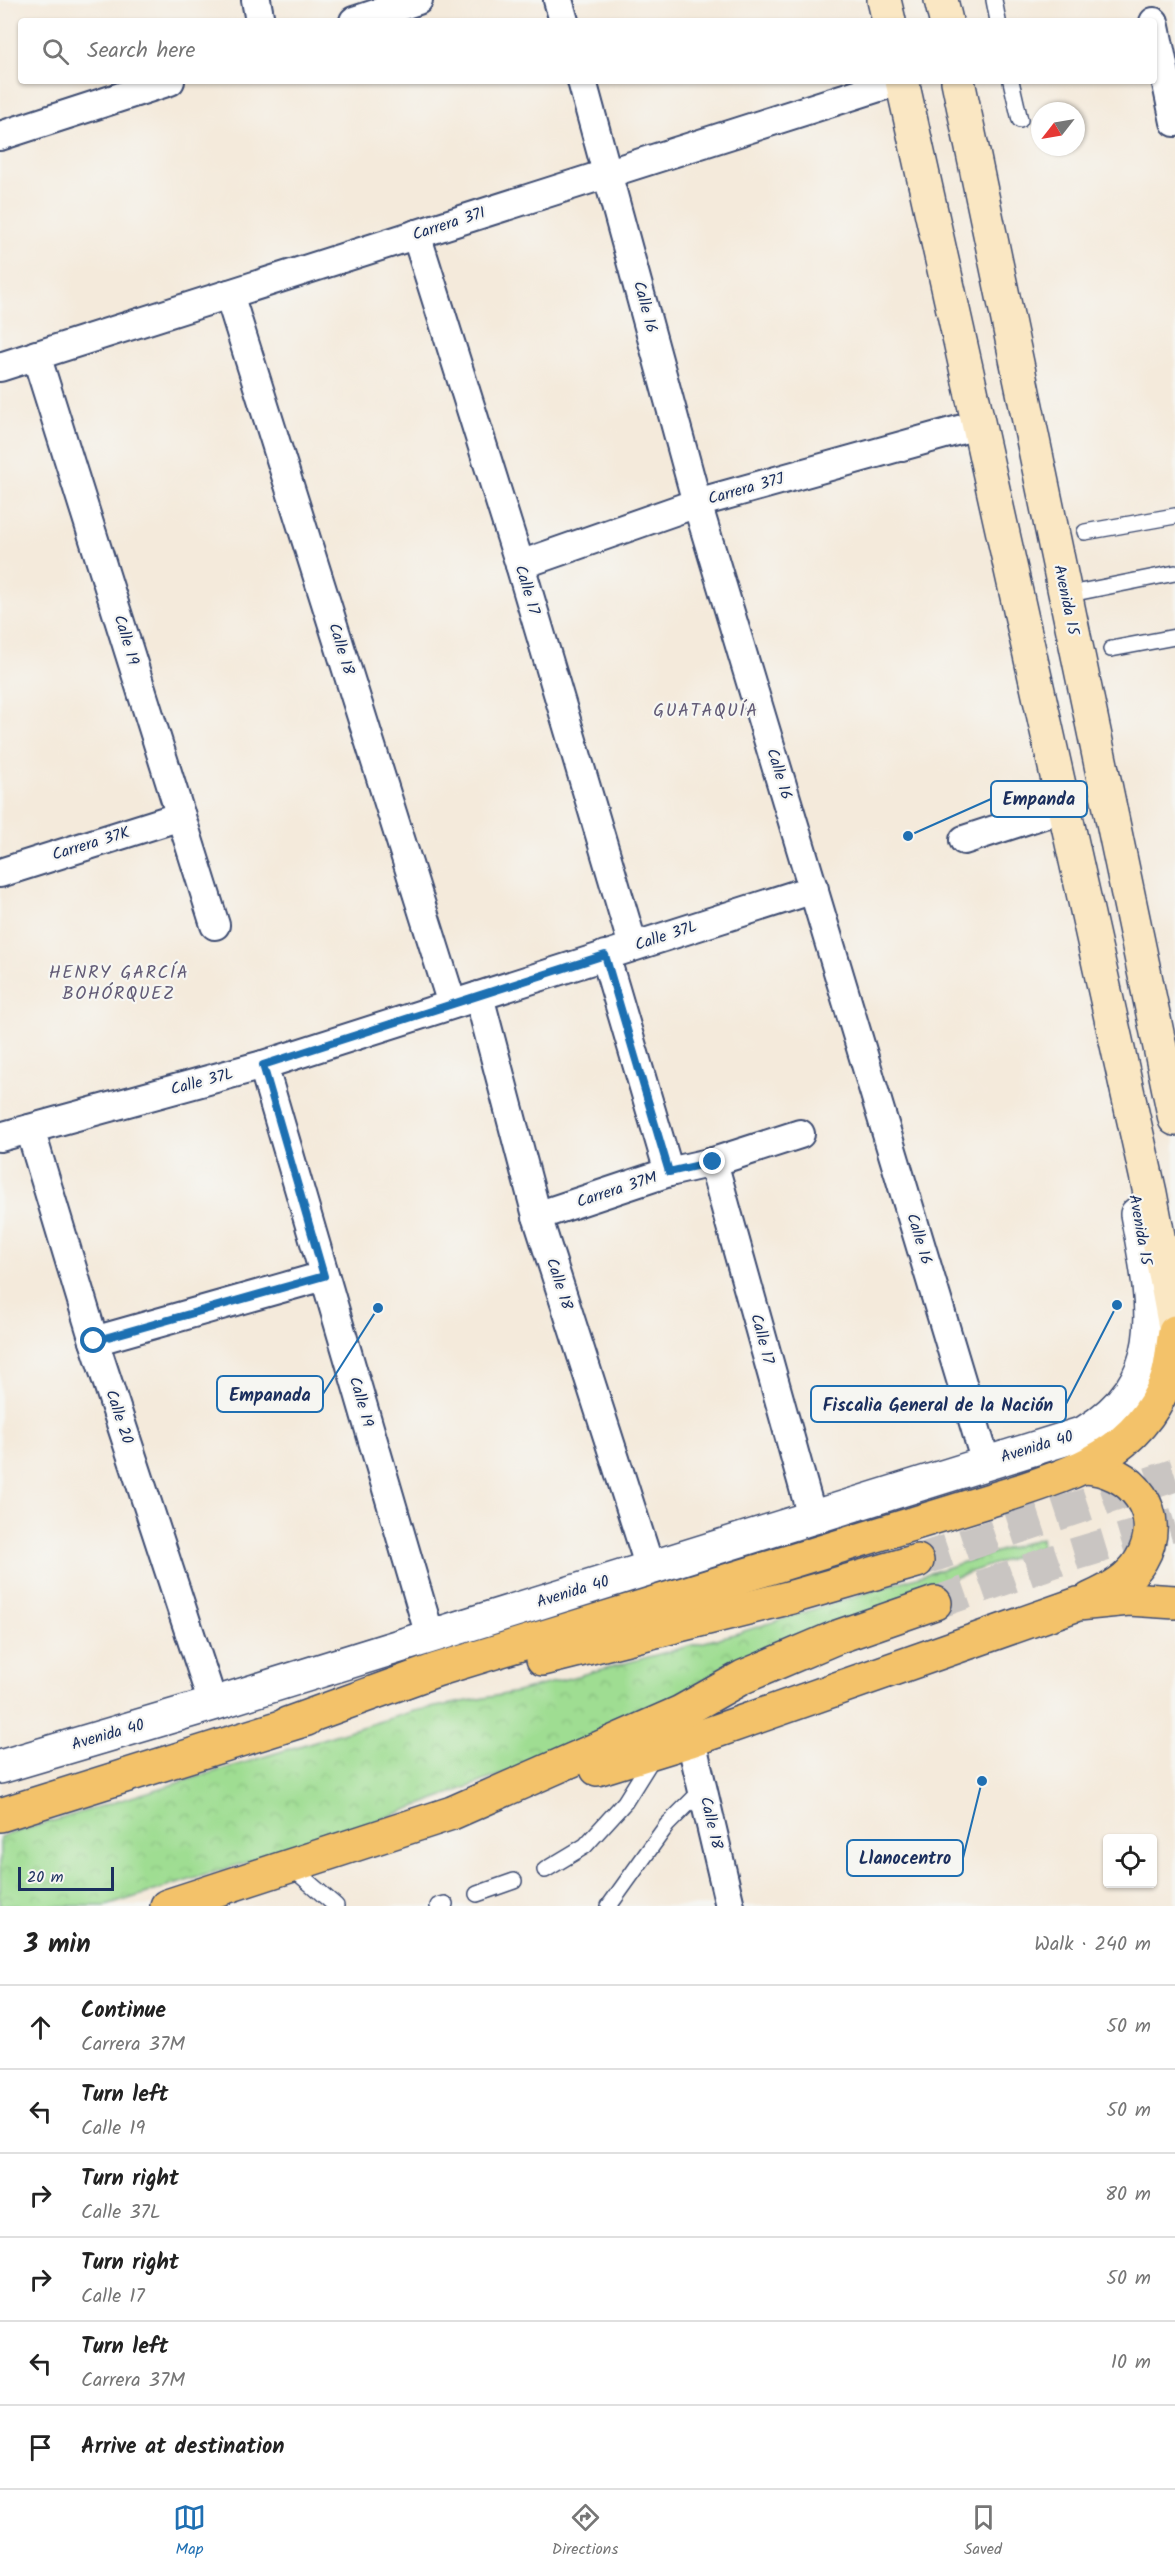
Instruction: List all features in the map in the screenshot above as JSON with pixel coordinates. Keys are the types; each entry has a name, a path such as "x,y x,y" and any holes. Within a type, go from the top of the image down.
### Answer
{"highway":[{"path":"0,1815 286,1724 435,1670 1010,1494 1083,1467 1121,1445 1148,1417 1167,1381 1175,1332"},
{"path":"167,1906 229,1897 291,1867 452,1813 691,1740 1078,1604 1106,1592 1132,1572 1141,1561 1150,1533 1149,1516 1135,1488 1118,1474 1105,1469 1083,1467"},
{"path":"286,1724 792,1597 917,1561"},
{"path":"1078,1604 1129,1599 1175,1602"},
{"path":"452,1813 681,1712 743,1677 837,1637 935,1603"}],"main road":[{"path":"884,0 888,18"},
{"path":"942,0 945,18"},
{"name":"Avenida 15","path":"901,84 1150,1193 1175,1327"},
{"name":"Avenida 15","path":"959,84 1175,1119"}],"street":[{"path":"256,0 259,18"},
{"path":"363,18 418,0"},
{"path":"558,0 563,18"},
{"path":"1149,0 1153,18"},
{"path":"1157,36 1175,122"},
{"path":"0,136 161,84"},
{"name":"Calle 16","path":"583,84 609,173 697,503 986,1463"},
{"name":"Carrera 37I","path":"0,367 891,84"},
{"name":"Calle 17","path":"416,234 520,565 633,946"},
{"name":"Calle 18","path":"229,294 466,1000 650,1568"},
{"name":"Calle 19","path":"36,355 215,926"},
{"name":"Carrera 37J","path":"520,565 697,503 977,425"},
{"path":"964,840 1062,808"},
{"name":"Carrera 37K","path":"0,873 181,816"},
{"name":"Calle 37L","path":"0,1137 263,1065 814,889"},
{"path":"605,955 669,1172"},
{"name":"Calle 19","path":"263,1065 430,1636"},
{"name":"Avenida 15","path":"1122,1069 1114,1089 1116,1113 1148,1273 1152,1333 1142,1371 1132,1392"},
{"name":"Calle 20","path":"30,1129 94,1341 213,1704"},
{"name":"Carrera 37M","path":"537,1216 669,1172 713,1162 800,1134"},
{"name":"Calle 17","path":"713,1162 812,1517"},
{"path":"94,1341 324,1276"},
{"name":"Avenida 40","path":"0,1767 213,1704 1084,1433 1109,1418 1132,1392"},
{"name":"Calle 18","path":"691,1740 730,1906"}],"lane":[{"path":"994,0 997,18"},
{"path":"1012,84 1020,120"},
{"path":"1084,532 1175,516"},
{"path":"1065,595 1175,573"},
{"path":"1111,649 1175,637"},
{"path":"545,1870 585,1846 625,1802 657,1750"},
{"path":"609,1906 668,1825 703,1789"},
{"path":"291,1867 336,1906"},
{"path":"477,1894 514,1881"}],"green space":[{"path":"1041,1538 1042,1547 931,1586 706,1679 600,1738 363,1826 106,1906 0,1906 0,1837 414,1711 517,1692 738,1633"}],"tunnel":[{"path":"917,1561 1175,1475"},
{"path":"935,1603 1069,1556 1175,1524"}],"place":[{"name":"Empanda","path":"908,836"},
{"name":"Fiscalia General de la Nación","path":"1117,1305"},
{"name":"Empanada","path":"378,1308"},
{"name":"Llanocentro","path":"982,1781"}],"district":[{"name":"GUATAQUÍA","path":"706,711"},
{"name":"HENRY GARCÍA BOHÓRQUEZ","path":"119,983"}],"route":[{"path":"94,1341 324,1276 263,1065 605,955 669,1172 713,1162"}]}
